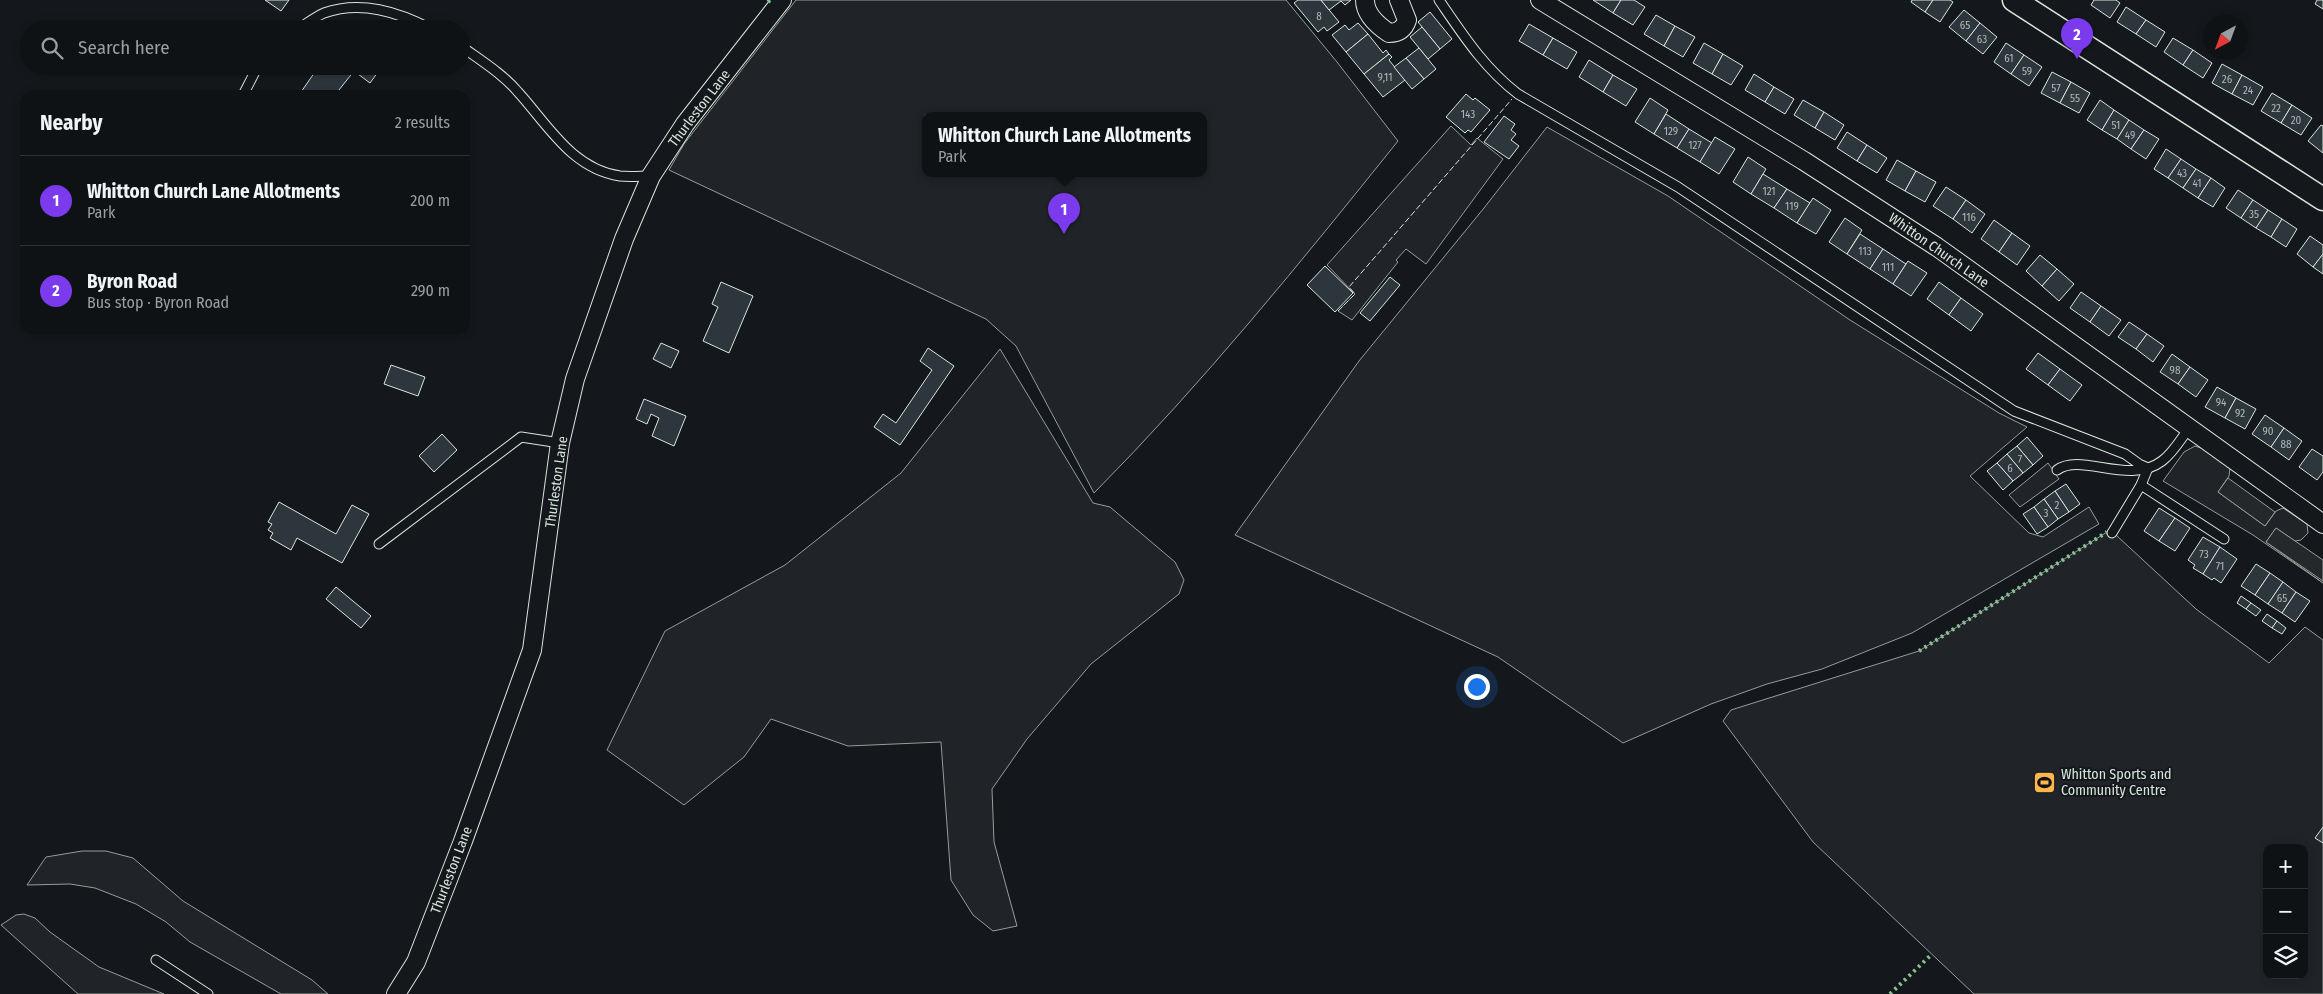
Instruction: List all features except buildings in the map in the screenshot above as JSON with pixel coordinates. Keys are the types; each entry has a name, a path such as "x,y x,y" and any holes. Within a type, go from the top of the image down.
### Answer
{"street":[{"name":"Thurleston Lane","path":"396,994 416,962 463,841 532,650 560,443 575,379 624,239 651,176 685,124 782,0"},
{"path":"1365,0 1366,9 1371,17 1389,33 1394,33 1403,28 1408,20 1399,0"},
{"name":"Whitton Church Lane","path":"1540,0 1862,198 1937,248 2323,524"},
{"path":"2014,0 2323,199"}],"lane":[{"path":"1439,0 1475,54 1497,78 1518,94 1678,187 2014,411 2125,454 2148,468"},
{"path":"312,20 323,13 342,7 364,6 403,15 413,20"},
{"path":"470,53 518,91 557,140 575,156 600,171 621,176 651,176"},
{"path":"246,90 253,75"},
{"path":"2057,470 2074,464 2129,472 2148,468 2164,460 2189,428"},
{"path":"379,544 521,437 560,443"},
{"path":"2112,533 2141,485 2148,468"},
{"path":"2141,485 2224,539"},
{"path":"156,960 208,994"}],"shaded area":[{"path":"796,0 1286,0 1398,141 1288,277 1213,365 1094,493 1016,346 986,319 669,170 684,144"},
{"path":"1451,126 1471,145 1477,138 1503,159 1426,264 1406,249 1396,260 1398,262 1352,320 1338,311 1355,294 1327,265"},
{"path":"1547,127 1668,196 1850,320 1999,413 2027,427 1970,476 2029,533 2043,537 2089,507 2099,524 1912,633 1822,669 1767,684 1711,704 1623,743 1498,657 1235,535 1359,361 1484,208"},
{"path":"1000,349 1093,503 1110,507 1175,562 1184,580 1179,594 1091,664 1027,739 992,789 994,842 1017,926 993,931 973,915 951,880 941,742 848,746 771,719 744,757 684,805 607,750 665,631 785,565 901,473"},
{"path":"2195,446 2207,450 2230,468 2229,476 2218,492 2265,526 2276,511 2283,508 2307,524 2308,533 2301,540 2295,541 2276,528 2266,542 2323,583 2253,535 2163,481 2184,452"},
{"path":"2048,463 2059,479 2020,507 2009,495"},
{"path":"2228,478 2275,512 2265,526 2218,492"},
{"path":"2276,528 2323,560 2323,581 2266,542"},
{"name":"Whitton Sports and Community Centre","path":"2107,532 2116,535 2196,609 2269,663 2305,627 2323,640 2323,994 1974,994 1813,842 1723,721 1731,710 1919,651"},
{"path":"82,851 106,851 133,858 183,901 312,980 328,994 281,994 190,942 166,922 136,904 95,888 70,884 27,885 46,857"},
{"path":"24,914 35,918 50,932 99,967 164,994 78,994 1,925 16,915"}],"hedge":[{"path":"1919,651 2107,532"},
{"path":"1890,994 1931,955"}],"fence":[{"path":"1338,311 1355,294 1349,287 1512,99"}],"place":[{"name":"Byron Road","path":"2077,59"},
{"name":"Whitton Church Lane Allotments","path":"1064,234"},
{"name":"Whitton Sports and Community Centre","path":"2045,782"}]}
